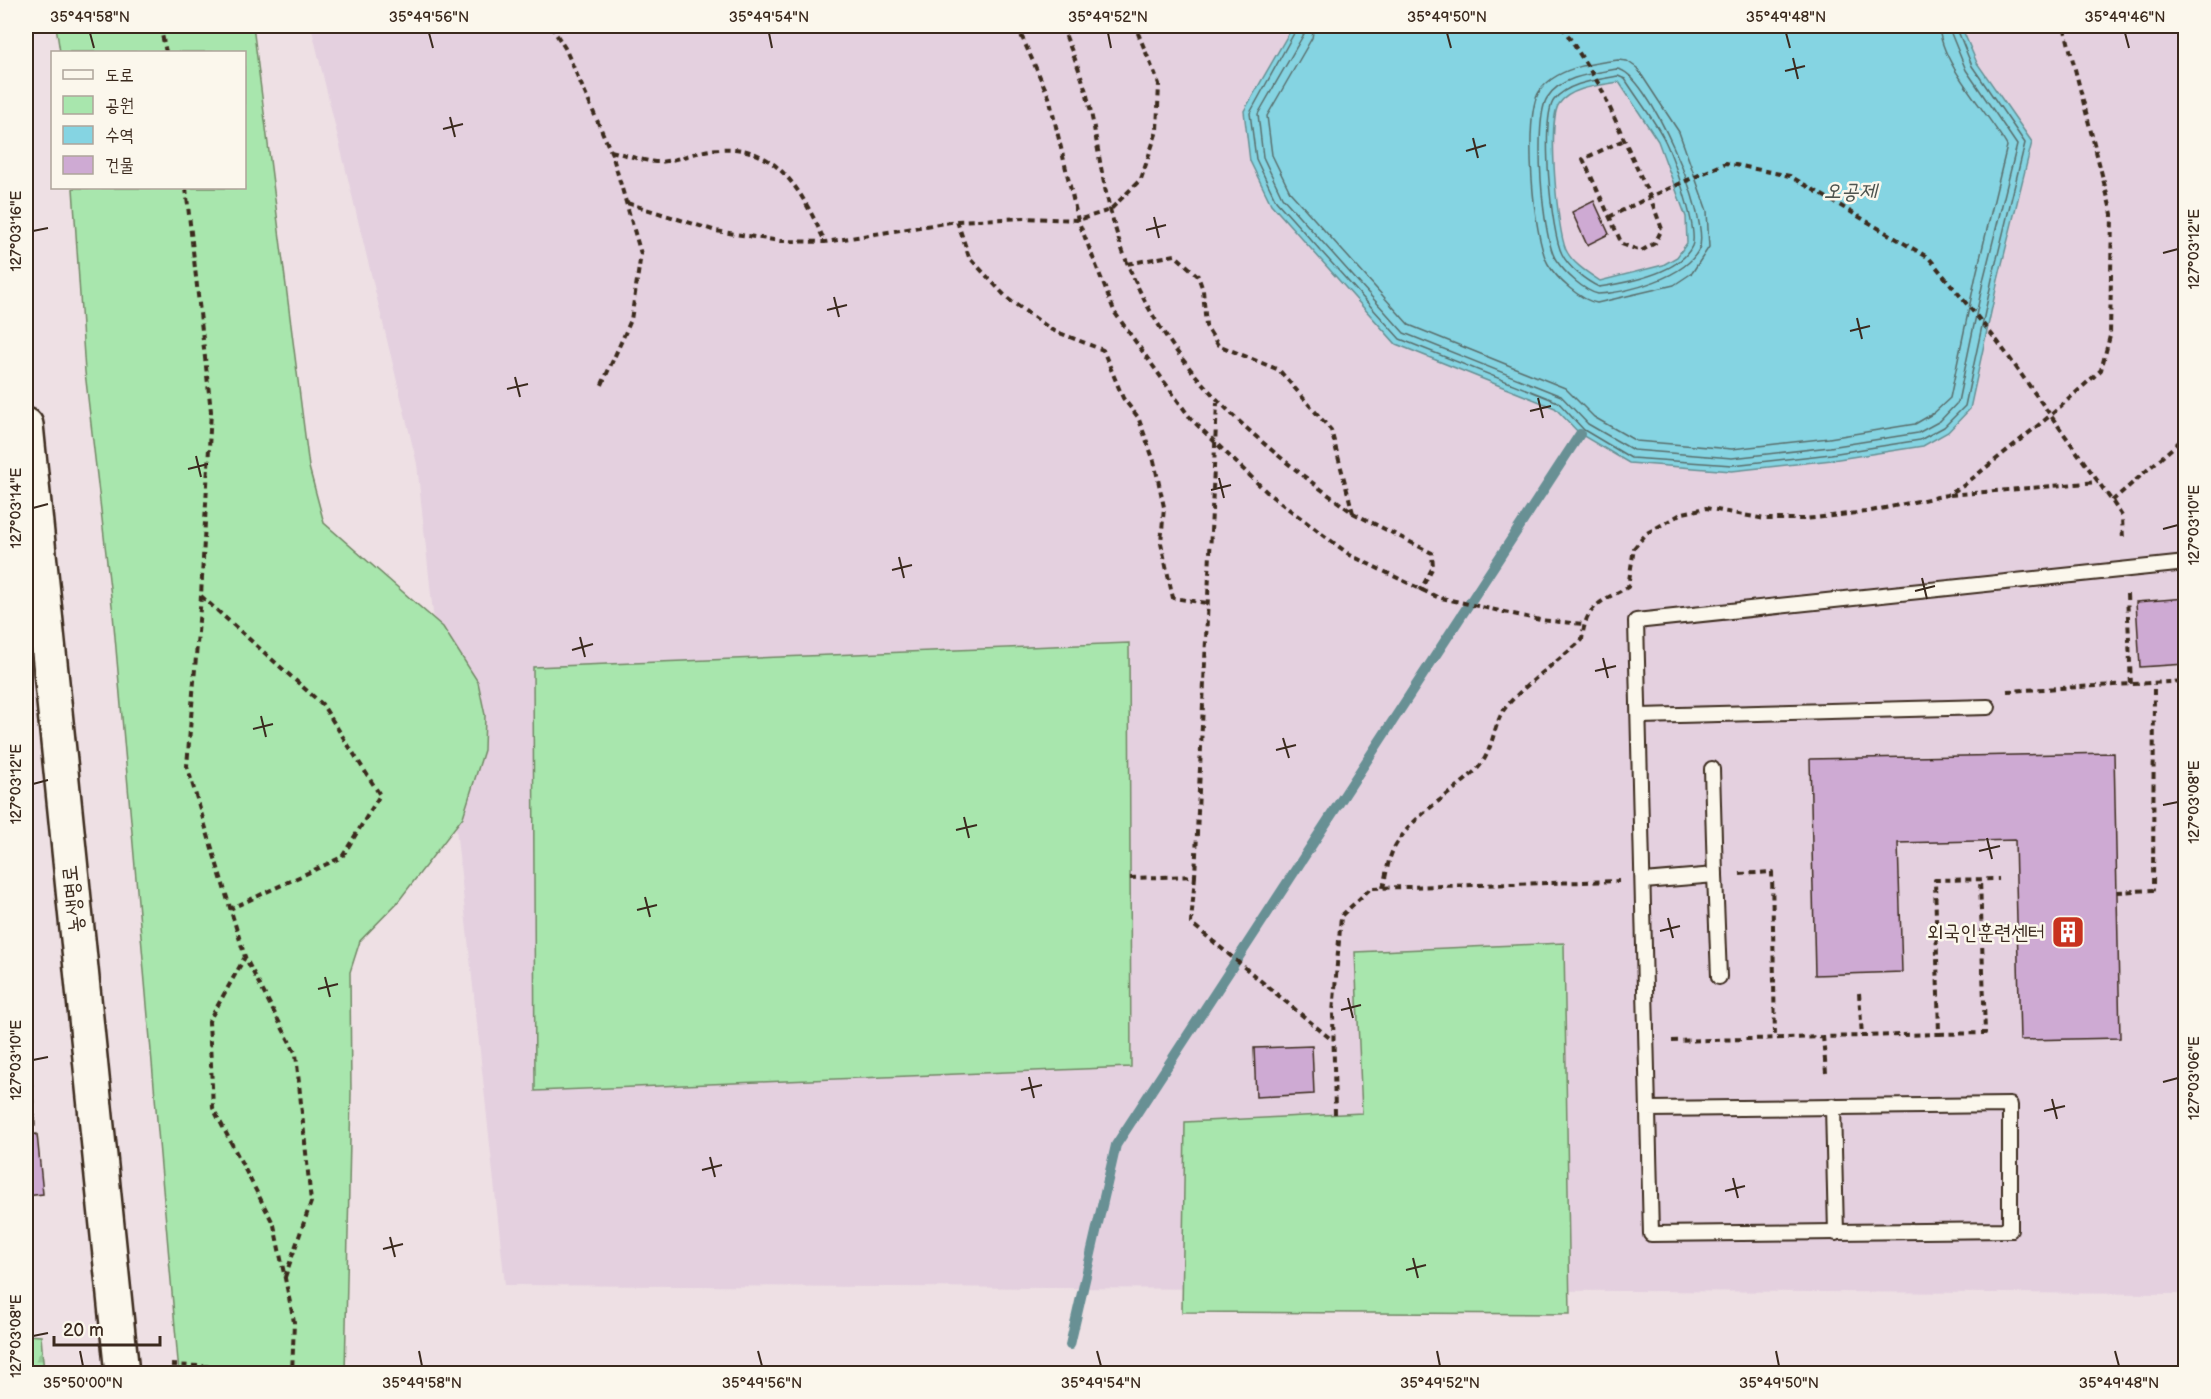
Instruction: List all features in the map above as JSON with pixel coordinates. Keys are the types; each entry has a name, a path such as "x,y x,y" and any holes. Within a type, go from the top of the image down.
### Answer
{"street":[{"name":"농생명로","path":"26,425 122,1374"}],"lane":[{"path":"1648,1109 2010,1105 2010,1230 1651,1234 1636,621 2186,564"},
{"path":"1640,716 1988,707"},
{"path":"1712,769 1719,977"},
{"path":"1644,881 1715,875"},
{"path":"1833,1106 1836,1233"}],"path":[{"path":"160,26 166,51"},
{"path":"551,26 565,48 610,151 641,254 631,320 600,389"},
{"path":"1017,26 1049,97 1078,220 1115,313 1191,419 1270,495 1350,555 1420,591 1437,597 1540,620 1583,624"},
{"path":"1062,26 1084,86 1110,210 1127,264 1149,310 1169,343 1217,402 1283,462 1353,513 1432,553 1433,567 1420,591"},
{"path":"627,203 716,231 780,241 825,242 957,221 1024,218 1078,220 1110,210 1141,179 1157,131 1159,84 1135,26"},
{"path":"1562,26 1600,86 1650,196 1662,229 1655,243 1641,251 1622,244 1583,159 1624,140"},
{"path":"1947,495 1963,486 2051,415 2101,370 2110,336 2112,214 2066,27"},
{"path":"610,151 658,163 719,149 744,150 767,158 789,176 802,195 825,242"},
{"path":"1609,217 1650,196 1726,163 1790,176 1929,258 1998,342 2112,501 2122,516 2123,542"},
{"path":"186,189 211,411 201,596 187,766 245,957 296,1054 311,1202 285,1277"},
{"path":"957,221 969,257 1008,299 1052,330 1103,350 1123,398 1138,417 1154,461 1164,507 1161,543 1173,598 1207,603"},
{"path":"1127,264 1175,255 1198,276 1203,290 1206,326 1218,345 1279,370 1331,430 1353,513"},
{"path":"1217,402 1191,923 1254,979 1332,1041"},
{"path":"2112,501 2178,443 2186,429"},
{"path":"1383,888 1393,849 1413,820 1477,768 1490,750 1494,729 1504,710 1521,692 1582,640 1583,624 1595,605 1628,587 1634,548 1647,533 1683,513 1706,508 1765,519 1805,519 1866,512 1947,495 2098,482"},
{"path":"2127,593 2131,686 2186,681"},
{"path":"201,596 322,704 380,795 342,857 230,909"},
{"path":"2117,892 2153,890 2154,684"},
{"path":"1737,874 1772,872 1775,1037"},
{"path":"1130,878 1195,876"},
{"path":"1663,1041 1985,1033 1980,879"},
{"path":"1939,1034 1935,880 1999,879"},
{"path":"1335,1114 1332,1041 1341,916 1371,888 1644,881"},
{"path":"171,1365 292,1372 294,1322 274,1225 213,1108 209,1021 245,957"},
{"path":"1859,993 1862,1036"},
{"path":"1823,1036 1826,1073"}],"shaded area":[{"path":"311,26 2185,26 2185,1294 505,1285 417,464"}],"green space":[{"path":"56,26 253,26 309,467 324,523 443,627 478,682 485,715 484,750 463,817 397,903 360,941 350,972 351,1093 345,1373 179,1373 113,614 85,372 73,189 246,189 246,51 60,51"},
{"path":"1129,643 1131,1067 535,1091 533,667"},
{"path":"1564,943 1570,1314 1182,1312 1185,1122 1362,1113 1355,952"},
{"path":"26,1335 41,1336 44,1373 26,1373"}],"water":[{"name":"오공제","path":"1293,26 1961,26 1977,63 2032,142 1998,280 1970,409 1948,432 1923,446 1832,460 1732,471 1629,463 1580,434 1555,408 1396,344 1271,204 1250,161 1244,111","holes":["1619,82 1658,141 1686,217 1687,243 1677,257 1663,265 1600,281 1572,259 1563,239 1559,221 1554,152 1555,114 1559,104 1564,98 1579,90"]}],"building":[{"path":"1594,201 1609,234 1587,245 1572,212"},
{"path":"2186,598 2186,664 2140,667 2136,602"},
{"name":"외국인훈련센터","path":"2114,753 2120,1038 2020,1040 2015,840 1898,843 1902,972 1815,975 1810,759"},
{"path":"26,982 32,1053 26,1054"},
{"path":"1312,1046 1314,1094 1256,1097 1254,1048"},
{"path":"26,1065 31,1065 35,1125 26,1125"},
{"path":"37,1134 43,1194 26,1196 26,1135"}],"waterway":[{"path":"1070,1345 1116,1145 1580,434"}],"place":[{"name":"외국인훈련센터","path":"2068,932"}]}
